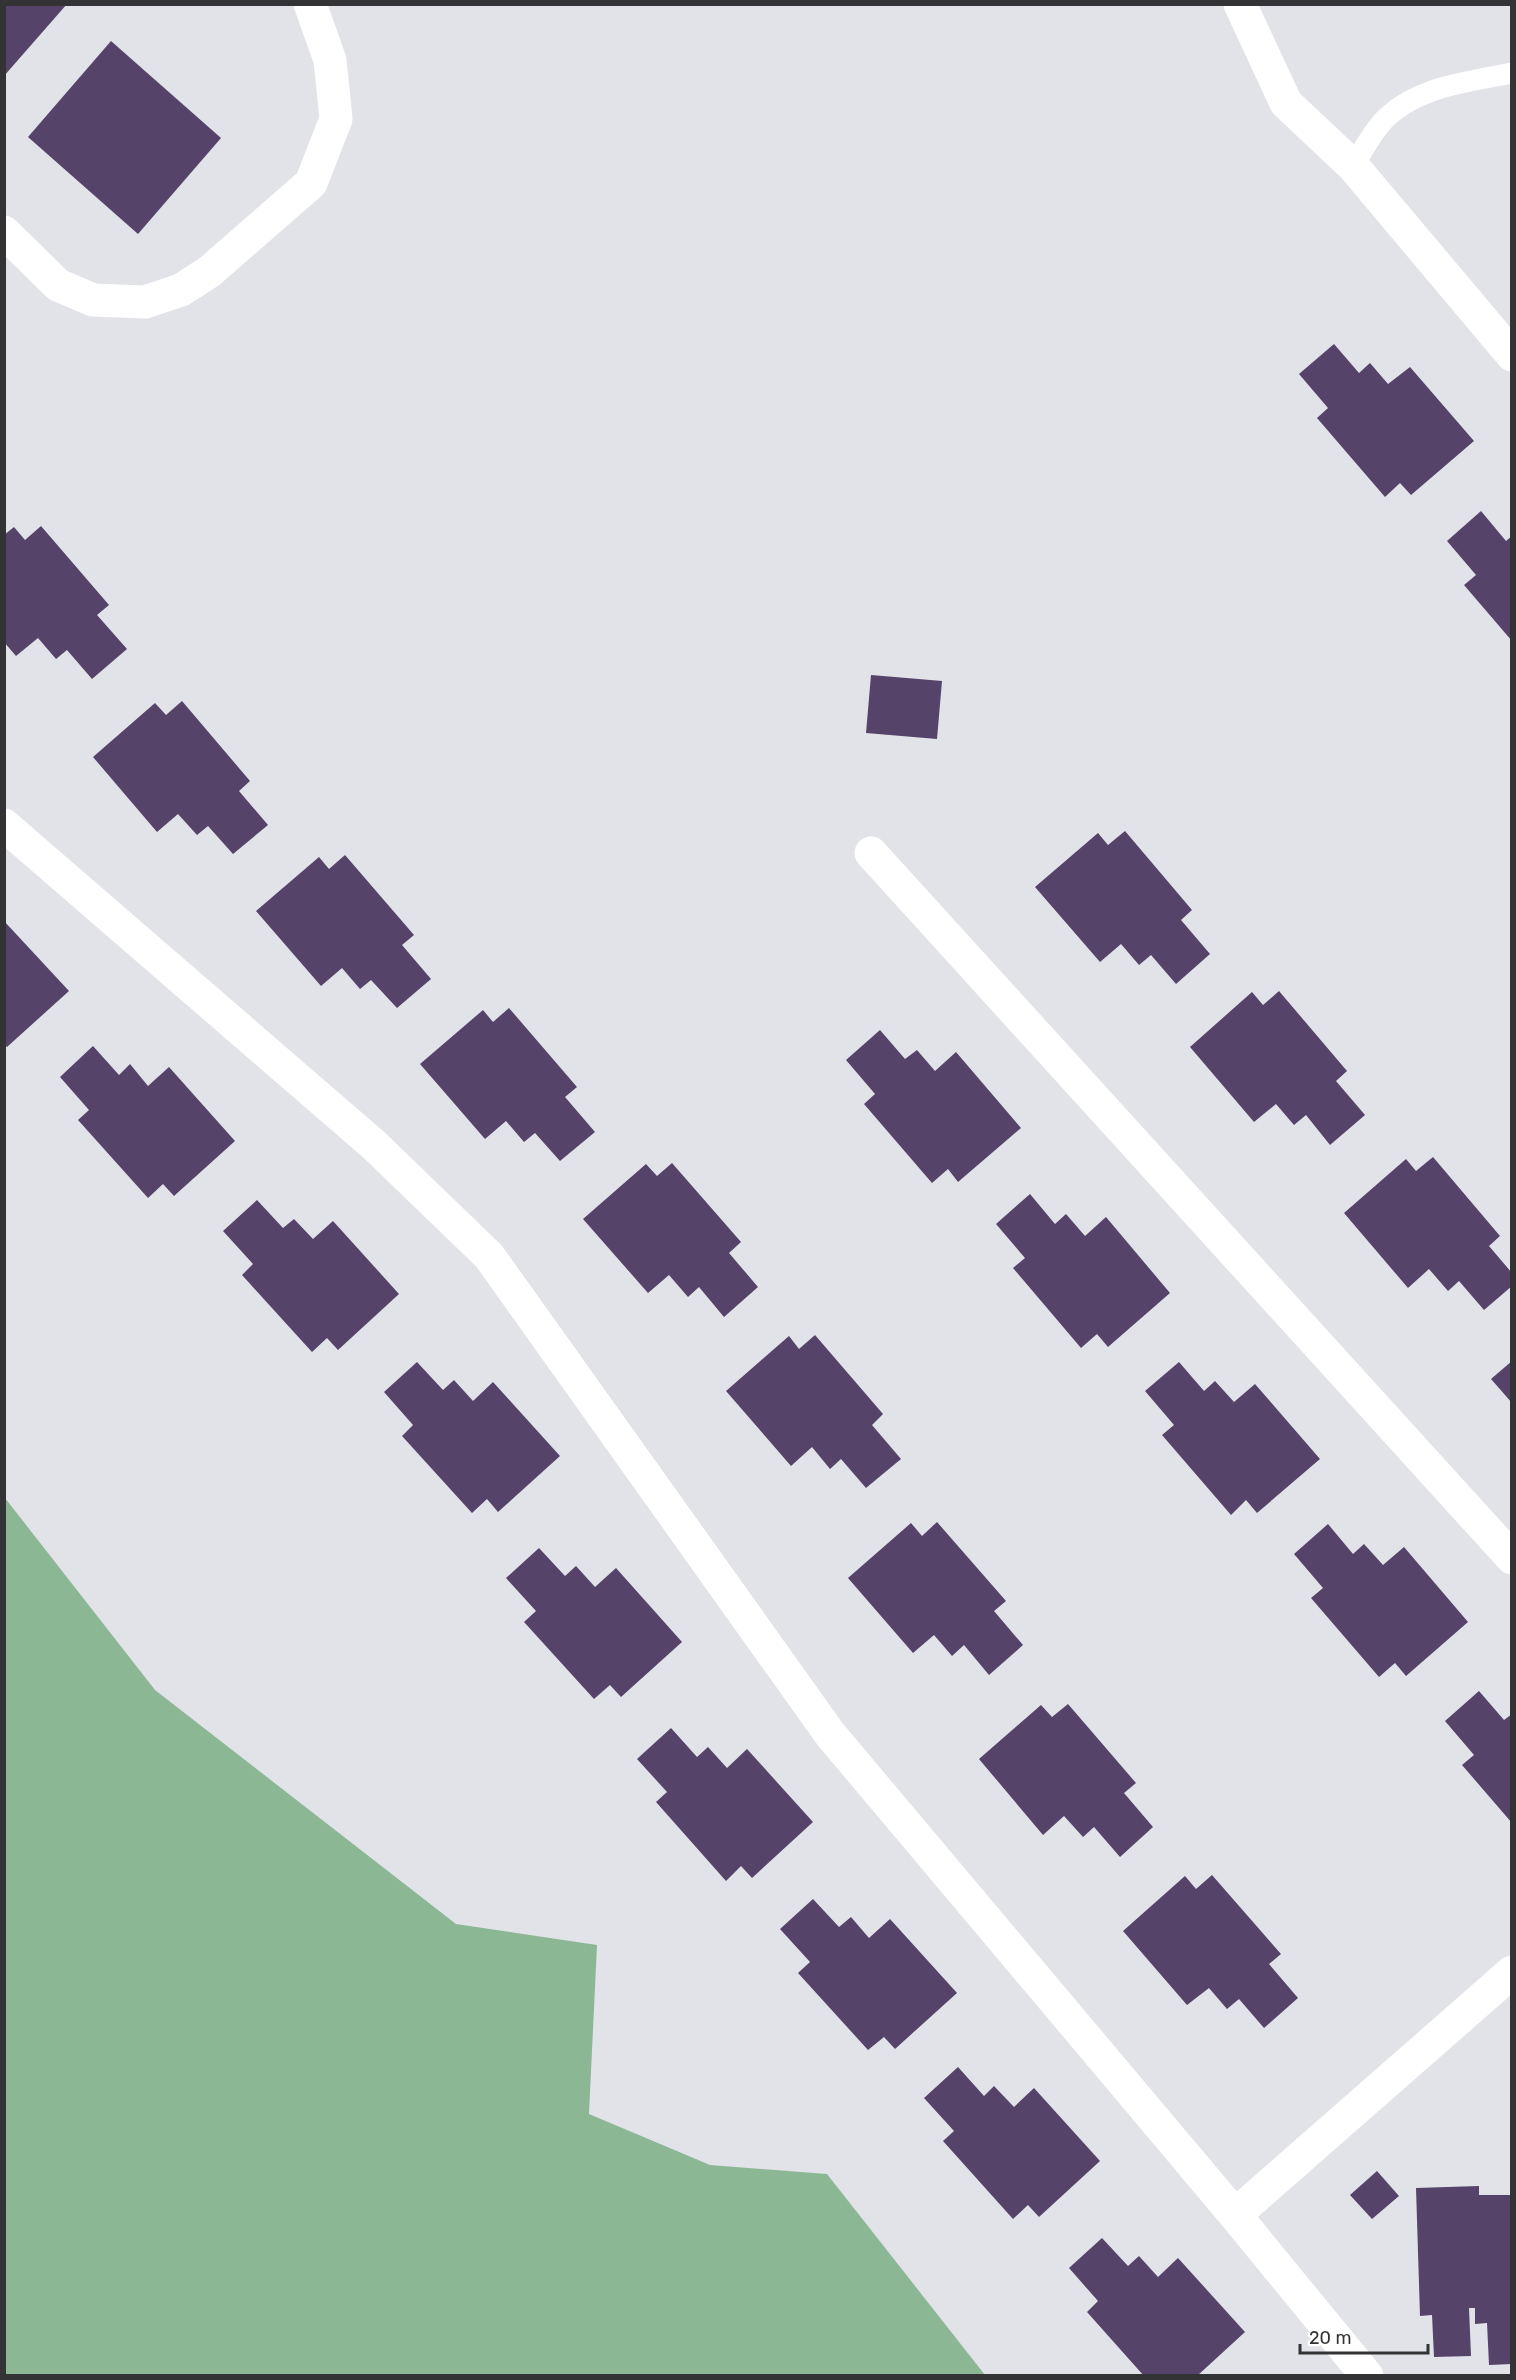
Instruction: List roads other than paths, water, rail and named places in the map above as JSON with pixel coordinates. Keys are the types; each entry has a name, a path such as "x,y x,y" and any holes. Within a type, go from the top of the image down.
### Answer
{"street":[{"path":"4,232 58,285 93,300 146,302 181,290 209,272 311,183 336,119 330,60 310,4"},
{"path":"1240,4 1286,103 1353,166 1512,355"},
{"path":"4,825 374,1144 489,1256 830,1734 1235,2215 1367,2376"},
{"path":"871,853 1512,1558"},
{"path":"1235,2215 1512,1972"}],"lane":[{"path":"1353,166 1386,118 1407,103 1437,88 1512,73"}]}
